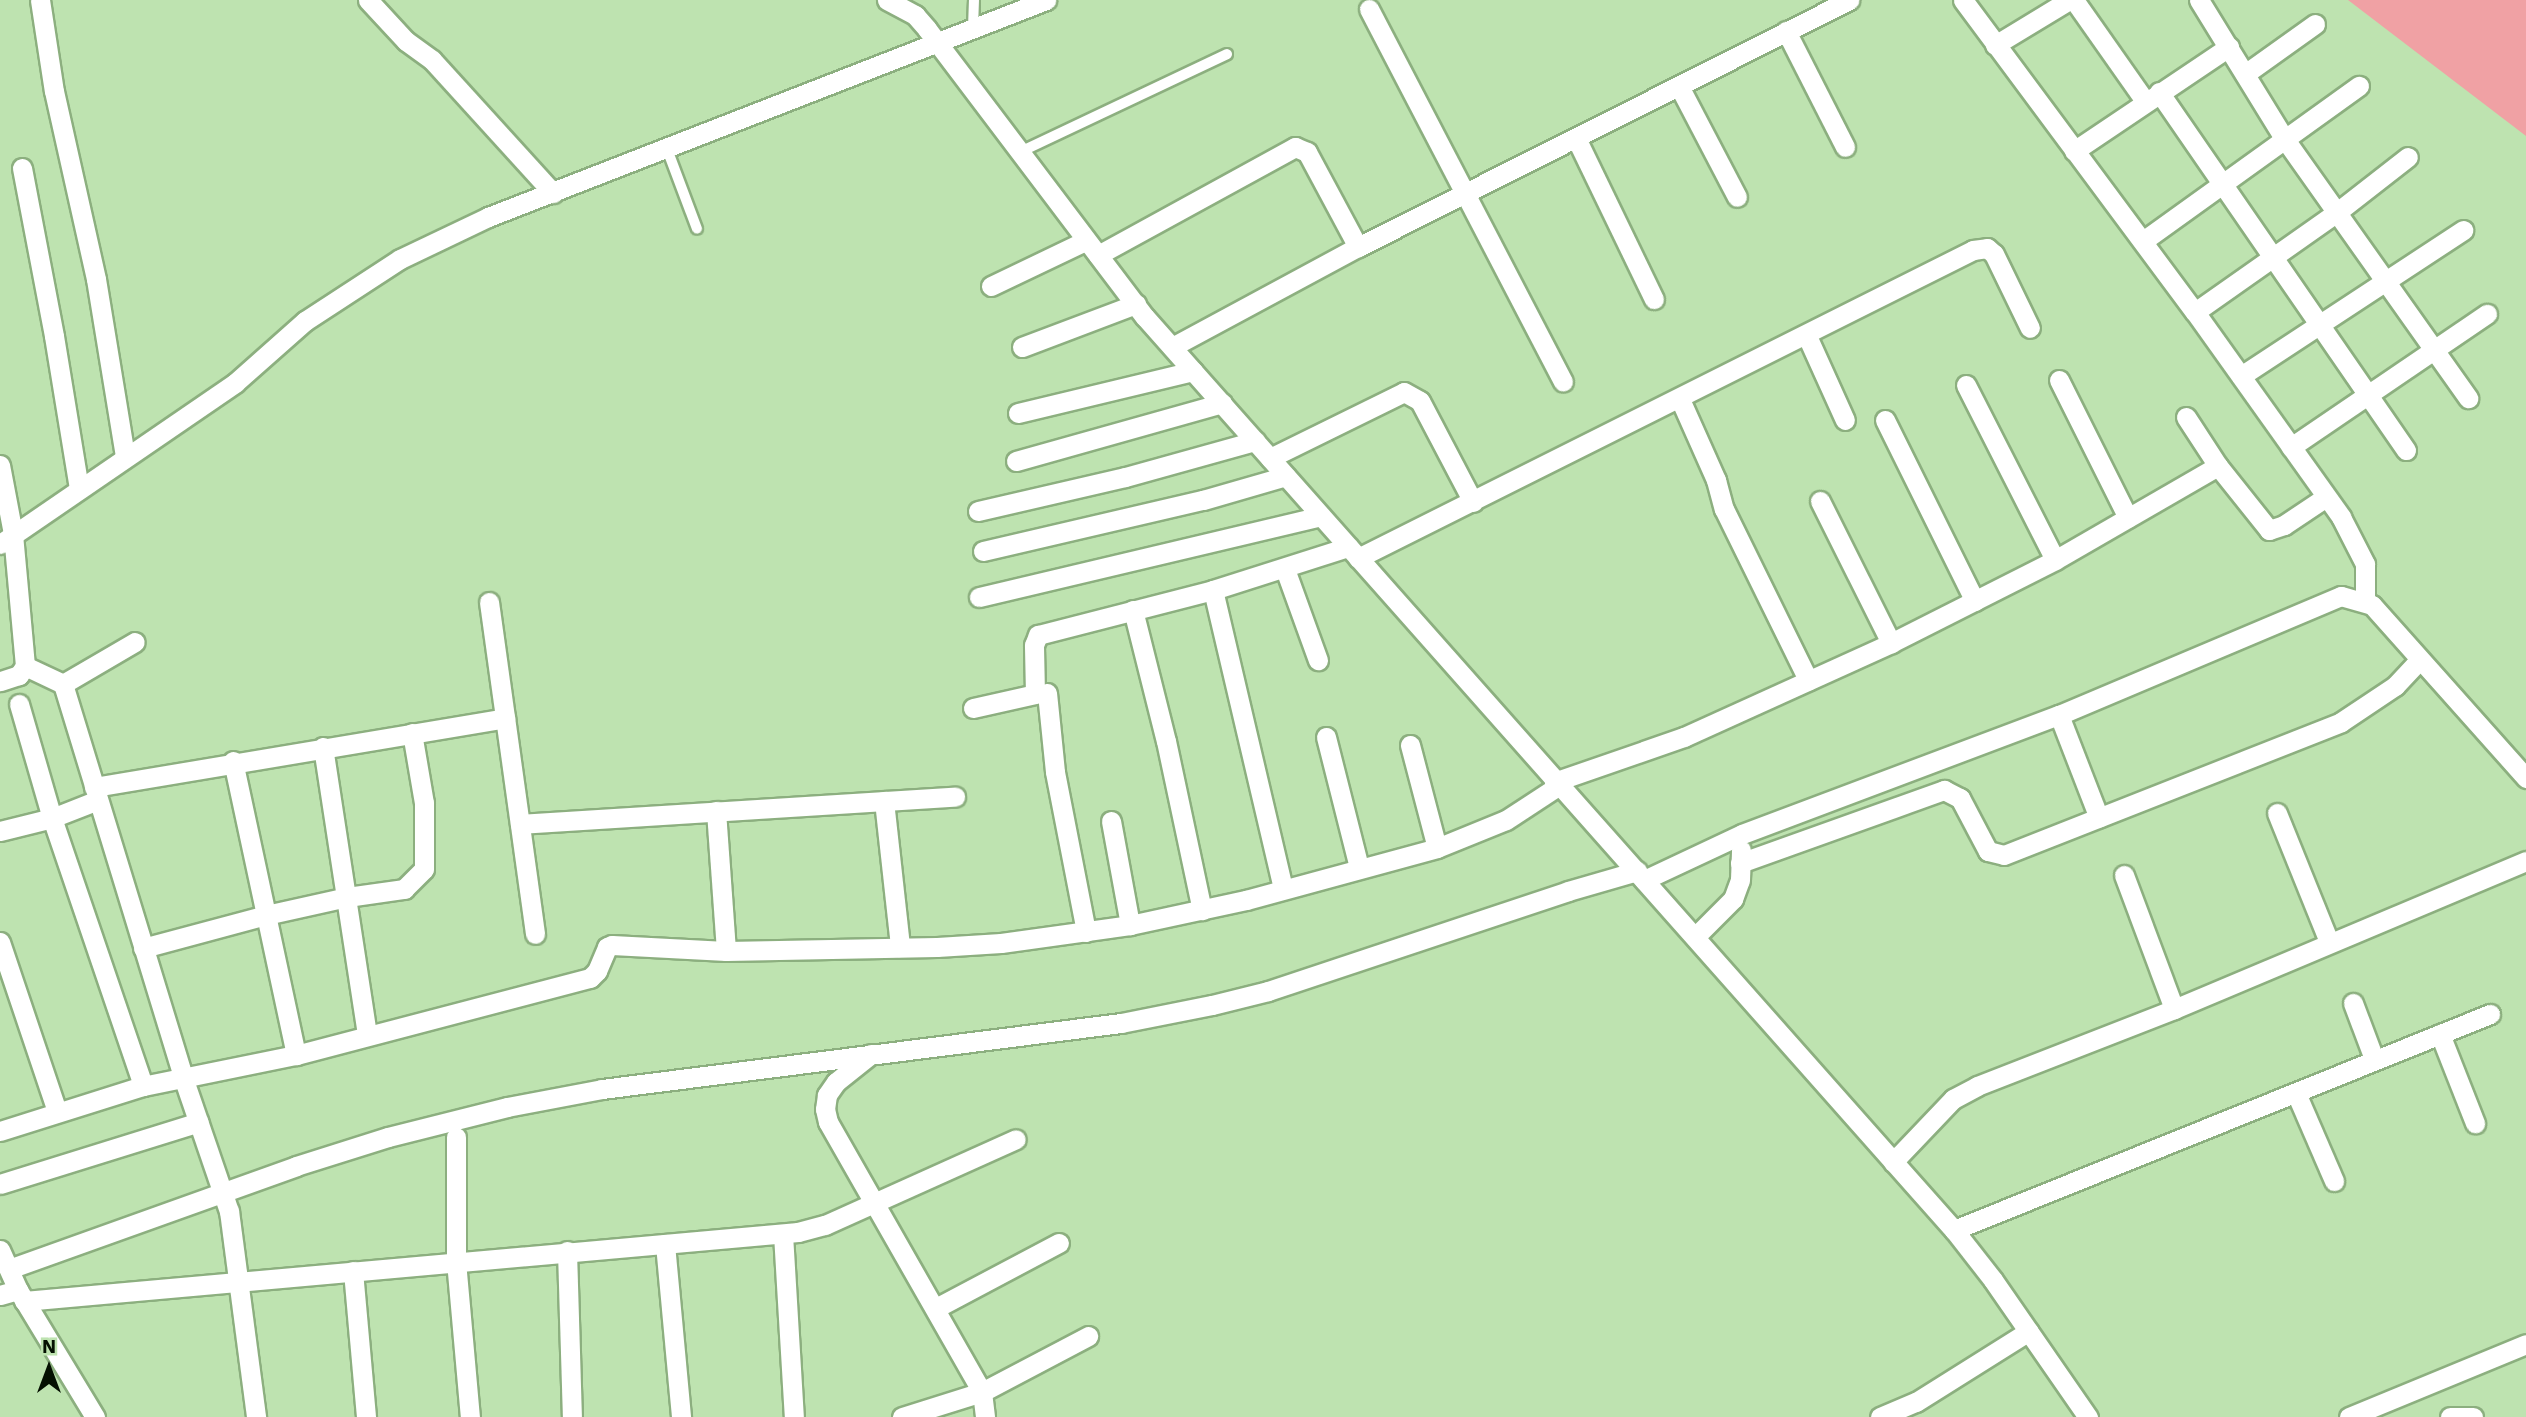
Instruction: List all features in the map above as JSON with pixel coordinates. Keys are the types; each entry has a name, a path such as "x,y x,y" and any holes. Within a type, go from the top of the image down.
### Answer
{"street":[{"path":"40,0 54,91 96,279 125,457"},
{"path":"368,0 406,41 432,60 553,193"},
{"path":"887,0 915,15 1091,248 1172,347 1556,784 1602,832 1954,1230 2029,1331 2088,1417"},
{"path":"7,539 234,383 304,321 400,259 488,217 1046,0"},
{"path":"1172,347 1358,247 1849,0"},
{"path":"1963,0 2195,312 2341,517 2365,564 2365,602"},
{"path":"1995,45 2071,0 2152,96 2220,185 2406,450"},
{"path":"2199,0 2284,138 2468,398"},
{"path":"1369,9 1563,382"},
{"path":"2245,74 2315,24"},
{"path":"1787,32 1845,147"},
{"path":"2074,151 2152,96 2229,47"},
{"path":"1679,86 1737,197"},
{"path":"2143,242 2359,86"},
{"path":"1576,138 1654,299"},
{"path":"991,286 1091,248 1295,147 1307,152 1358,247"},
{"path":"2195,312 2273,259 2408,157"},
{"path":"22,168 79,489"},
{"path":"2241,376 2463,230"},
{"path":"973,708 1035,694 1034,645 1038,635 1353,553 1473,502 1980,248 1987,248 1994,254 2030,328"},
{"path":"1022,347 1136,304"},
{"path":"2291,447 2487,314"},
{"path":"1807,336 1844,419"},
{"path":"1018,413 1193,371"},
{"path":"2059,380 2128,518"},
{"path":"1966,385 2055,560"},
{"path":"1270,458 1404,392 1420,401 1473,502"},
{"path":"1680,399 1716,481 1724,509 1808,680"},
{"path":"1016,461 1222,403"},
{"path":"2186,417 2218,466 2269,530 2284,525 2326,497"},
{"path":"1885,420 1975,601"},
{"path":"978,511 1125,477 1255,441"},
{"path":"0,466 7,539 25,666 19,675 0,681"},
{"path":"0,1131 143,1086 296,1055 590,978 597,971 607,947 612,945 726,951 1001,943 1130,925 1202,910 1437,848 1506,820 1556,784 1684,737 1891,643 2055,560 2218,466"},
{"path":"983,551 1203,500 1286,476"},
{"path":"1820,501 1891,643"},
{"path":"979,597 1321,516"},
{"path":"1285,569 1318,660"},
{"path":"1213,590 1283,889"},
{"path":"9,1269 223,1191 388,1137 508,1107 602,1089 1121,1023 1212,1006 1268,991 1742,834 2059,715 2235,643 2323,601 2341,596 2372,605 2526,778"},
{"path":"489,602 535,934"},
{"path":"1133,610 1166,741 1202,910"},
{"path":"62,684 135,642"},
{"path":"1741,863 1937,791 1954,793 1960,798 1988,851 1995,855 2013,852 2341,722 2395,687 2419,660"},
{"path":"25,666 62,684 183,1077 223,1191 240,1281 256,1417"},
{"path":"1047,693 1055,772 1086,932"},
{"path":"19,704 52,818 143,1086"},
{"path":"2059,715 2099,818"},
{"path":"0,831 52,818 96,794 233,761 505,718"},
{"path":"143,948 266,915 347,897 404,890 424,869 424,803 412,733"},
{"path":"1326,737 1359,867"},
{"path":"1410,745 1437,848"},
{"path":"323,747 367,1036"},
{"path":"233,761 296,1055"},
{"path":"520,824 955,797"},
{"path":"884,801 901,947"},
{"path":"716,811 726,951"},
{"path":"2277,813 2329,942"},
{"path":"1111,821 1130,925"},
{"path":"1695,937 1733,899 1740,880 1742,834"},
{"path":"1893,1161 1953,1099 1977,1086 2174,1009 2526,861"},
{"path":"2124,875 2174,1009"},
{"path":"0,942 57,1111"},
{"path":"2353,1003 2374,1059"},
{"path":"1954,1230 2490,1014"},
{"path":"2440,1034 2475,1123"},
{"path":"872,1053 836,1082 827,1095 825,1109 828,1122 982,1392 985,1417"},
{"path":"2296,1093 2334,1181"},
{"path":"0,1184 199,1122"},
{"path":"456,1137 456,1261 470,1417"},
{"path":"14,1295 240,1281 783,1234 825,1225 1016,1139"},
{"path":"783,1234 794,1417"},
{"path":"936,1308 1059,1243"},
{"path":"665,1244 681,1417"},
{"path":"0,1250 9,1269 14,1295 95,1417"},
{"path":"567,1251 572,1417"},
{"path":"353,1270 366,1417"},
{"path":"1880,1417 1916,1402 2029,1331"},
{"path":"902,1417 982,1392 1088,1336"},
{"path":"2349,1417 2526,1344"},
{"path":"2450,1417 2473,1417"}],"lane":[{"path":"973,28 974,0"},
{"path":"1019,152 1227,54"},
{"path":"667,149 697,229"}],"shaded area":[{"path":"2348,0 2526,0 2526,136"}]}
